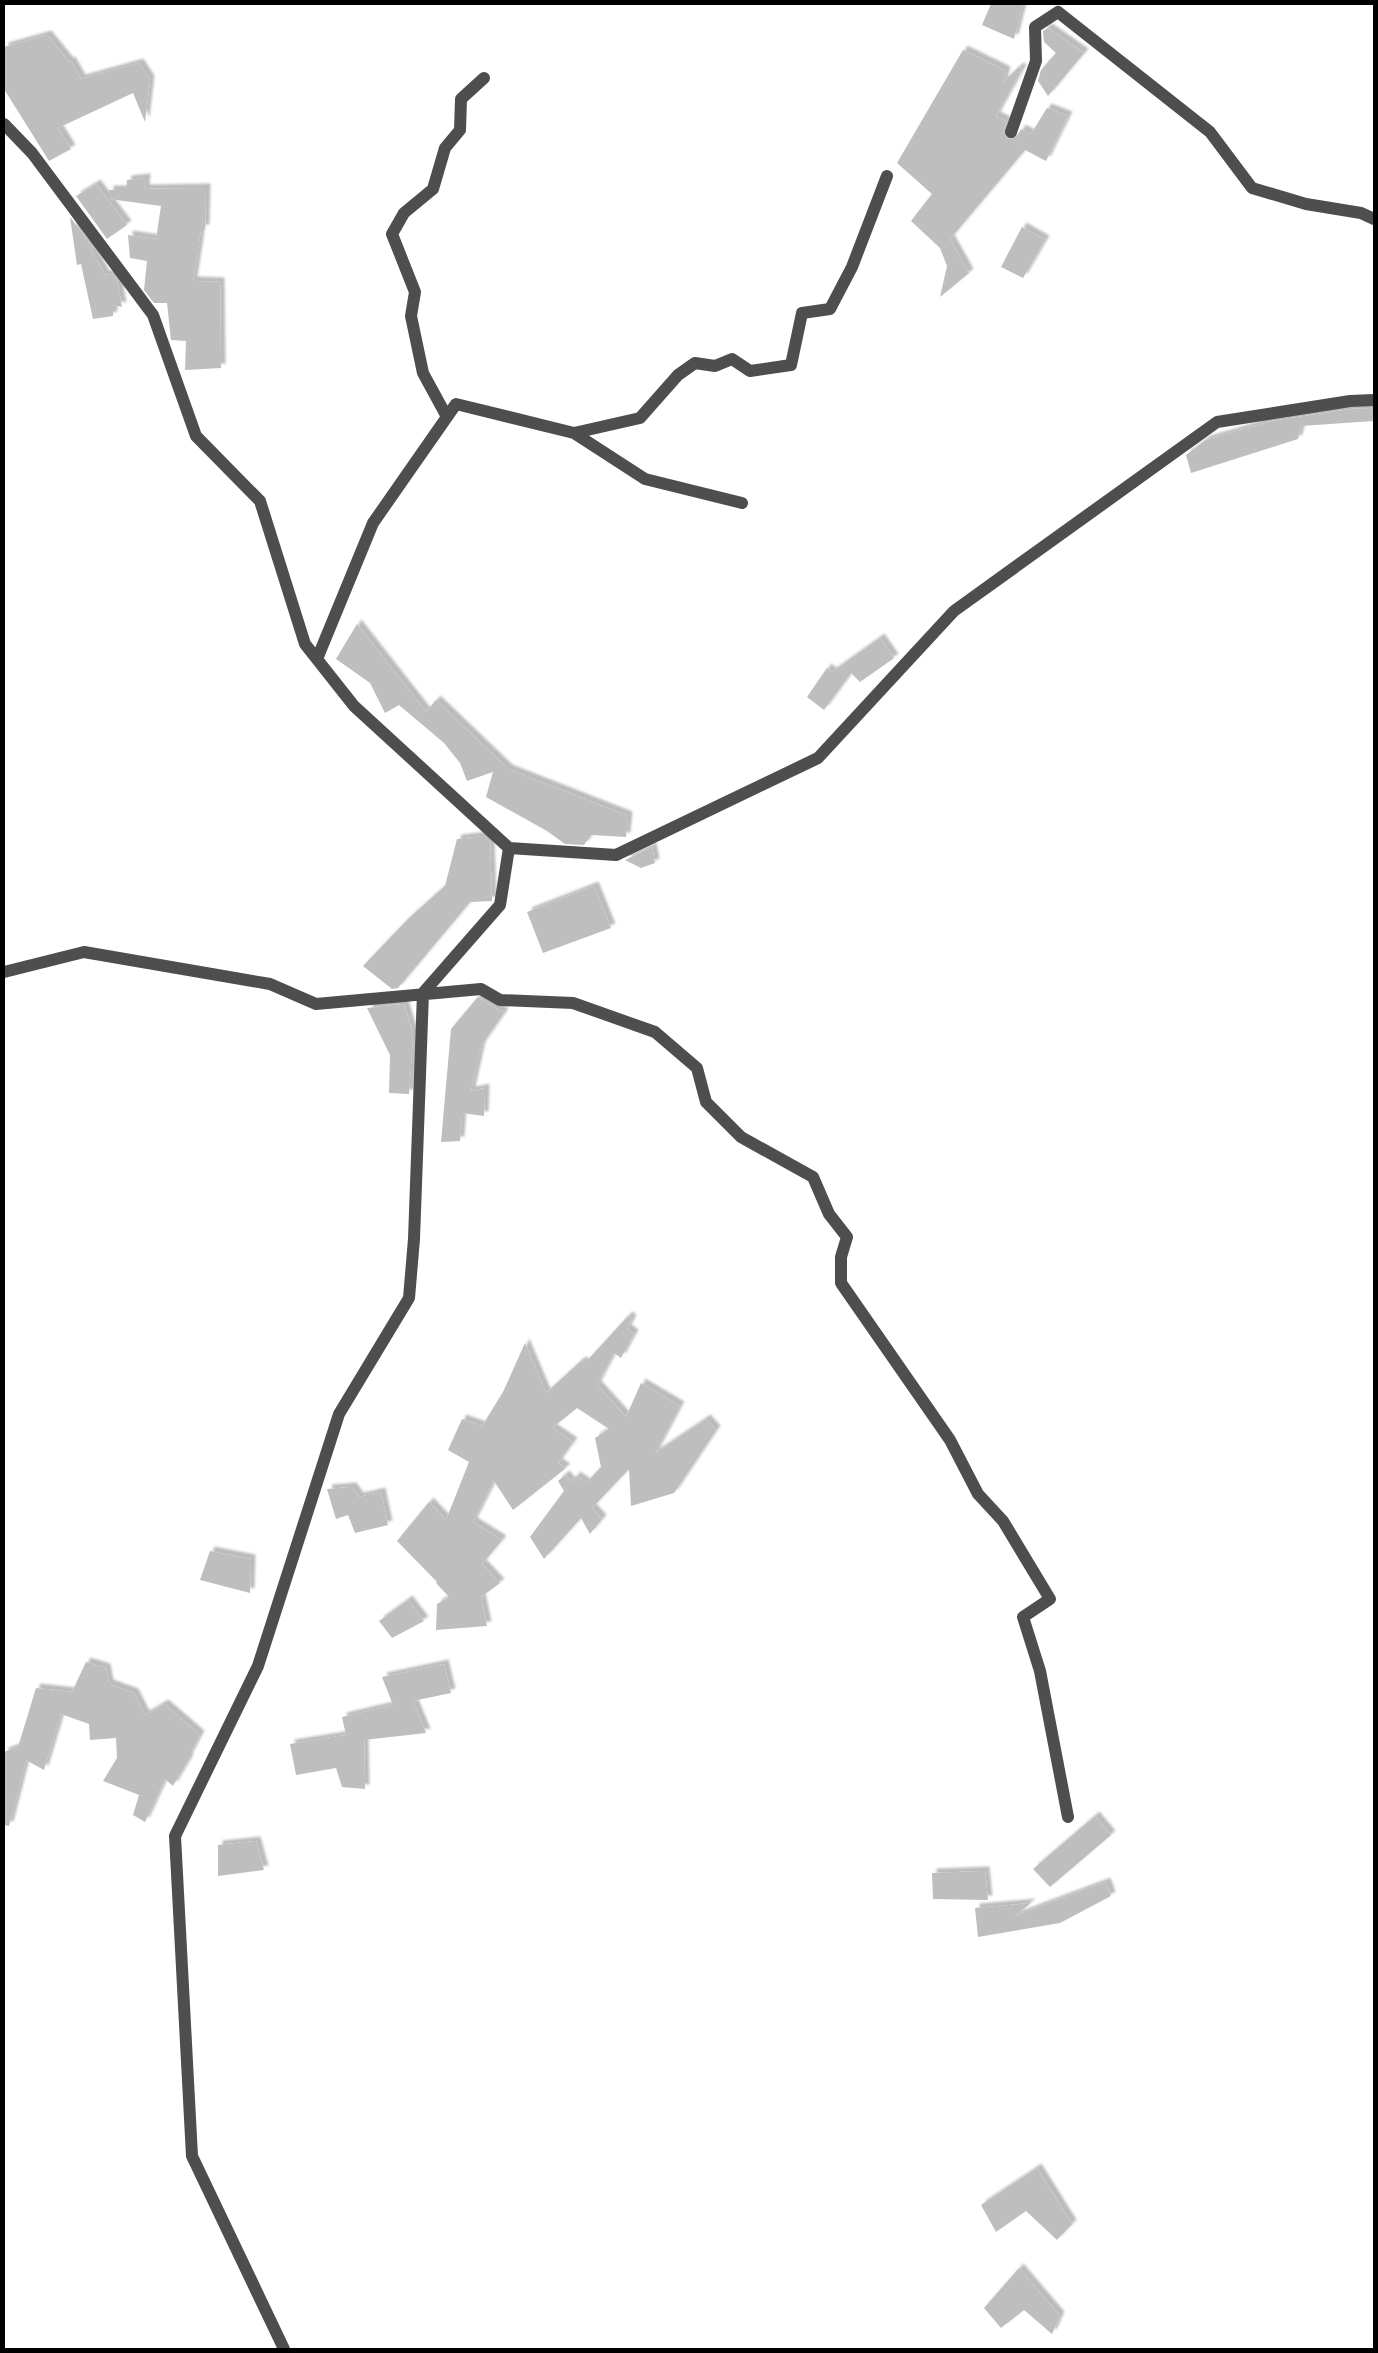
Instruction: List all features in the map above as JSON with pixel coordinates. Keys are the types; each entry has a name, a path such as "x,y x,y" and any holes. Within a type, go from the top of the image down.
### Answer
{"street":[{"path":"1011,132 1036,61 1036,27 1058,12 1210,132 1252,188 1306,204 1361,213 1374,219"},
{"path":"447,417 423,373 411,316 415,292 392,234 404,213 434,190 445,148 460,130 461,99 484,78"},
{"path":"4,124 32,153 153,315 196,436 260,501 305,644 354,706 509,848 616,855 818,758 954,611 1217,422 1350,401 1374,400"},
{"path":"574,433 640,418 678,375 695,363 715,366 732,359 750,371 791,365 802,313 830,310 852,267 887,176"},
{"path":"316,659 373,523 456,404 574,433 645,479 742,502"},
{"path":"284,2349 192,2156 175,1836 258,1666 339,1414 408,1298 414,1239 423,993 500,905 509,848"},
{"path":"4,972 84,952 270,984 316,1004 481,989 500,1000 574,1003 655,1032 697,1068 706,1102 741,1137 813,1176 829,1214 847,1237 841,1257 841,1283 950,1440 978,1494 1003,1521 1050,1598 1023,1617 1040,1671 1068,1817"}],"building":[{"path":"991,4 1023,4 1014,39 982,25"},
{"path":"1048,28 1084,53 1048,96 1038,81 1041,70 1056,53 1044,42 1043,31"},
{"path":"47,35 69,62 71,61 81,79 139,63 150,80 145,122 133,93 58,128 71,149 49,161 4,89 4,47"},
{"path":"963,50 1006,71 1003,82 1019,67 1022,69 996,116 1006,121 1003,133 1008,139 1016,138 1021,129 1031,134 1047,108 1068,116 1046,161 1025,150 950,239 969,273 940,297 947,266 940,248 911,221 932,194 897,163"},
{"path":"146,178 145,189 206,188 205,229 201,229 193,281 220,282 221,368 185,370 186,341 171,340 167,303 154,303 144,290 147,261 130,258 128,235 156,239 161,206 109,199 109,190 126,190 127,180"},
{"path":"96,184 127,225 107,239 76,196"},
{"path":"70,217 93,248 91,250 105,275 112,274 117,280 122,307 113,305 113,316 93,319 81,264 77,265"},
{"path":"1022,227 1045,240 1023,278 1001,267"},
{"path":"1374,408 1374,421 1301,426 1298,439 1191,473 1186,455 1206,440 1272,421 1351,409"},
{"path":"357,624 426,712 436,700 508,769 628,816 626,837 591,835 584,845 565,844 547,831 486,797 493,772 467,781 460,763 444,743 399,705 385,713 370,683 336,659"},
{"path":"880,638 894,658 860,682 851,673 824,710 807,697 827,668 832,672"},
{"path":"484,836 490,842 492,901 470,902 398,988 392,989 363,966 408,919 445,886 457,839"},
{"path":"652,847 655,863 641,868 625,860"},
{"path":"594,886 611,928 543,953 527,912"},
{"path":"478,997 504,1013 481,1046 471,1091 485,1088 484,1116 462,1113 460,1141 441,1142 451,1029"},
{"path":"404,1004 413,1034 409,1094 389,1093 390,1055 367,1008"},
{"path":"628,1316 632,1319 627,1329 634,1334 621,1358 614,1353 597,1385 626,1417 641,1383 680,1406 655,1453 706,1419 716,1430 674,1493 631,1506 629,1469 592,1508 602,1519 590,1534 581,1518 544,1559 530,1537 564,1491 558,1481 565,1475 571,1482 576,1476 586,1483 601,1467 595,1438 609,1429 577,1408 552,1428 573,1442 558,1463 566,1468 513,1510 494,1481 473,1522 502,1540 482,1564 500,1583 481,1597 487,1626 436,1630 437,1604 449,1597 397,1541 429,1502 446,1520 469,1462 448,1450 462,1419 482,1426 503,1392 525,1343 546,1393 581,1361 585,1363"},
{"path":"352,1487 359,1497 381,1492 388,1525 355,1533 348,1515 336,1519 327,1489"},
{"path":"210,1551 251,1559 250,1593 200,1580"},
{"path":"408,1600 424,1621 392,1638 379,1621"},
{"path":"86,1662 106,1668 109,1684 134,1693 145,1715 164,1704 200,1735 189,1759 173,1786 165,1779 145,1822 133,1815 139,1795 103,1781 117,1758 116,1738 90,1740 89,1724 61,1714 44,1770 26,1760 9,1826 4,1825 4,1752 18,1747 36,1688 72,1692"},
{"path":"444,1664 451,1693 413,1701 426,1733 364,1740 365,1789 342,1787 336,1768 296,1775 290,1744 346,1735 342,1717 393,1705 382,1677"},
{"path":"1095,1816 1111,1835 1050,1887 1033,1869"},
{"path":"256,1841 264,1870 218,1876 218,1845"},
{"path":"985,1871 988,1900 933,1899 932,1873"},
{"path":"1106,1882 1111,1896 1060,1923 978,1937 975,1908 1031,1903 1015,1916"},
{"path":"1037,2168 1072,2224 1057,2240 1026,2211 996,2232 981,2205"},
{"path":"1019,2268 1060,2316 1052,2334 1024,2310 1001,2328 984,2308"}]}
